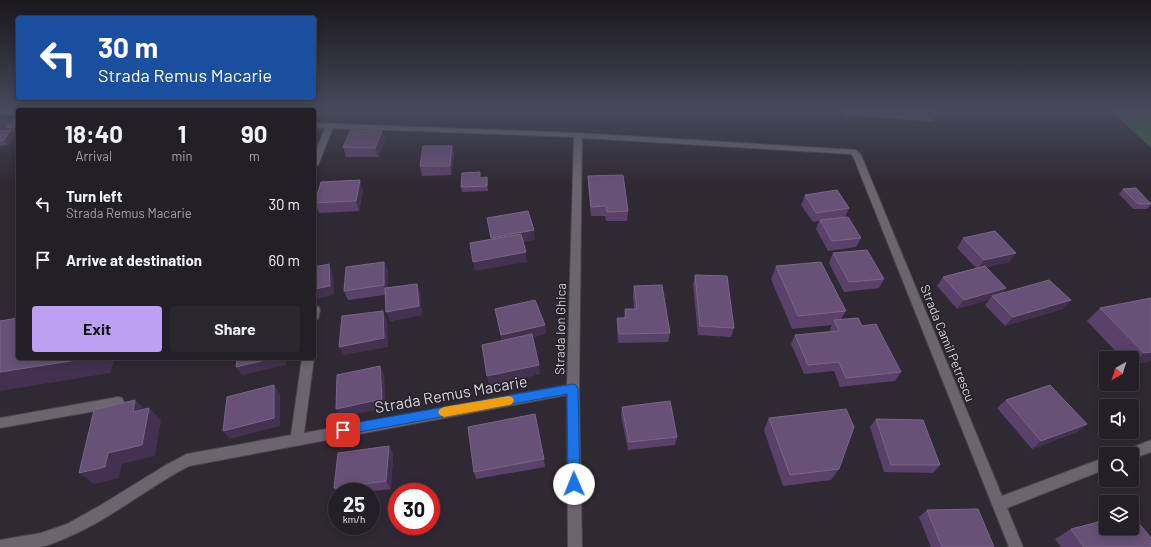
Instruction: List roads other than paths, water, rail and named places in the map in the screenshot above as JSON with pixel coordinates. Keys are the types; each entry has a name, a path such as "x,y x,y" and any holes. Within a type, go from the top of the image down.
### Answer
{"street":[{"path":"316,160 327,134"},
{"path":"541,134 578,135"},
{"name":"Strada Camil Petrescu","path":"578,135 853,152 857,155 1016,547"},
{"name":"Strada Ion Ghica","path":"575,547 573,389 578,135"},
{"path":"297,439 308,360"},
{"name":"Strada Remus Macarie","path":"0,547 53,536 90,520 166,470 187,460 573,389"},
{"path":"0,423 118,402"},
{"path":"1139,451 1151,446"},
{"path":"998,504 1099,466"}]}
